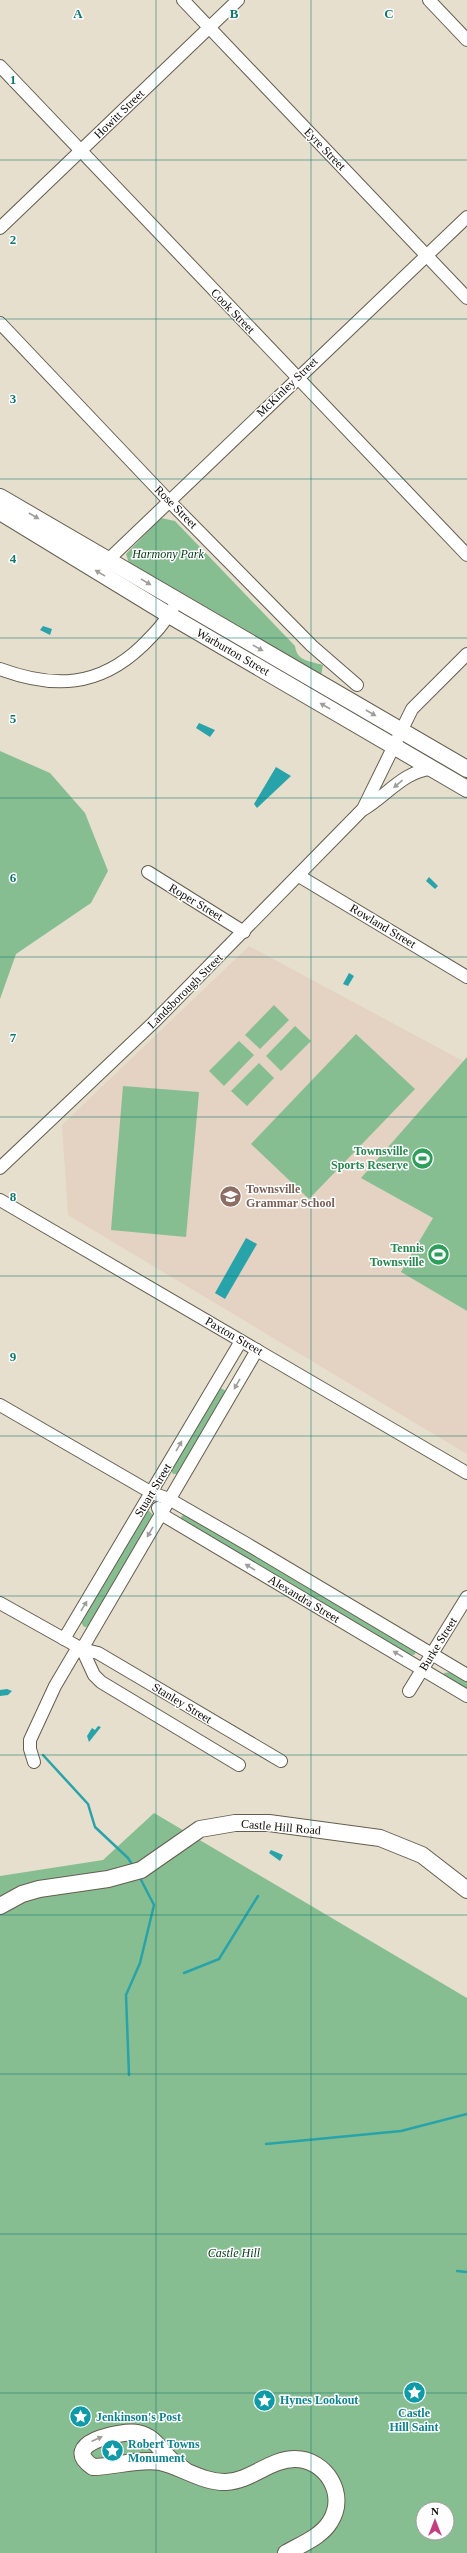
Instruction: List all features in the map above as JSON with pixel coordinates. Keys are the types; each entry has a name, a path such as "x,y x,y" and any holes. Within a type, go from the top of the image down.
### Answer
{"main road":[{"name":"Warburton Street","path":"0,497 109,559 178,601 467,769"},
{"name":"Warburton Street","path":"0,512 170,615 467,790"},
{"name":"Castle Hill Road","path":"0,1906 22,1894 38,1888 108,1879 141,1870 200,1829 235,1822 270,1823 380,1838 411,1849 467,1890"},
{"path":"186,2471 171,2460 148,2437 137,2433 103,2436 90,2442 85,2448 83,2456 86,2462 93,2467 152,2462 216,2481 227,2482 250,2476 286,2460 297,2459 317,2466 330,2476 336,2491 337,2501 330,2523 314,2537 286,2553"}],"street":[{"name":"Eyre Street","path":"183,0 467,298"},
{"name":"Howitt Street","path":"0,228 238,0"},
{"path":"429,0 467,40"},
{"name":"Cook Street","path":"0,66 467,555"},
{"name":"McKinley Street","path":"109,559 467,217"},
{"name":"Rose Street","path":"0,324 169,501 312,646 357,685"},
{"path":"0,669 38,680 72,681 87,679 106,671 133,654 170,615 178,601"},
{"name":"Landsborough Street","path":"0,1168 149,1027 299,876 363,809 401,730 417,702 467,654"},
{"name":"Landsborough Street","path":"363,809 381,799 413,773 432,769"},
{"name":"Roper Street","path":"148,872 244,932"},
{"name":"Rowland Street","path":"299,876 467,977"},
{"name":"Paxton Street","path":"0,1200 467,1473"},
{"name":"Stuart Street","path":"64,1639 241,1341"},
{"name":"Stuart Street","path":"34,1762 30,1749 30,1740 55,1686 80,1648 161,1514 257,1350"},
{"name":"Alexandra Street","path":"0,1405 152,1493 170,1499 433,1653 467,1675"},
{"path":"152,1493 161,1514"},
{"name":"Alexandra Street","path":"161,1514 467,1696"},
{"name":"Burke Street","path":"409,1691 467,1597"},
{"name":"Stanley Street","path":"0,1603 80,1648 98,1653 281,1762"},
{"name":"Stanley Street","path":"80,1648 94,1675 101,1682 239,1765"}],"shaded area":[{"name":"Townsville Grammar School","path":"249,946 463,1061 362,1178 433,1218 402,1272 467,1311 467,1454 68,1215 62,1125"}],"green space":[{"name":"Harmony Park","path":"161,518 175,521 295,646 296,651 302,658 323,665 321,676 130,566 126,554"},
{"path":"0,751 50,773 85,813 108,871 91,903 16,954 0,999"},
{"path":"274,1005 289,1020 260,1049 245,1035"},
{"path":"295,1026 311,1041 281,1071 266,1056"},
{"path":"356,1034 415,1089 309,1199 251,1144"},
{"path":"239,1041 254,1055 224,1086 209,1071"},
{"name":"Townsville Sports Reserve","path":"467,1057 467,1311 401,1272 433,1218 361,1178"},
{"path":"259,1063 274,1078 247,1106 231,1091"},
{"path":"123,1086 199,1092 186,1237 111,1230"},
{"path":"219,1387 228,1392 179,1474 173,1474 170,1469"},
{"path":"148,1510 154,1516 91,1626 84,1627 80,1621 144,1512"},
{"path":"184,1513 415,1648 416,1652 414,1655 405,1654 178,1522"},
{"path":"450,1672 467,1681 467,1691 443,1676 444,1673"},
{"name":"Castle Hill","path":"154,1813 467,1998 467,2553 0,2553 0,1876 103,1860"}],"water":[{"path":"43,626 52,629 50,635 40,630"},
{"path":"199,723 215,730 210,737 196,728"},
{"path":"276,767 291,776 257,808 254,804"},
{"path":"429,877 438,886 435,889 426,881"},
{"path":"349,973 354,976 348,986 343,984"},
{"path":"246,1238 257,1244 225,1299 215,1293"},
{"path":"7,1689 12,1691 8,1695 0,1696 0,1690"},
{"path":"98,1726 101,1727 89,1742 87,1736 92,1728 95,1730"},
{"path":"271,1850 283,1855 280,1861 269,1853"}],"waterway":[{"path":"43,1755 88,1804 95,1827 128,1858 133,1866"},
{"path":"129,2075 126,1995 140,1963 154,1905 139,1876"},
{"path":"184,1973 219,1959 258,1896"},
{"path":"266,2144 401,2131 467,2114"},
{"path":"457,2271 467,2272"}],"place":[{"name":"Townsville Sports Reserve","path":"423,1158"},
{"name":"Townsville Grammar School","path":"230,1196"},
{"name":"Tennis Townsville","path":"439,1255"},
{"name":"Castle Hill Saint","path":"414,2392"},
{"name":"Hynes Lookout","path":"264,2400"},
{"name":"Jenkinson's Post","path":"81,2417"},
{"name":"Robert Towns Monument","path":"112,2451"}]}
